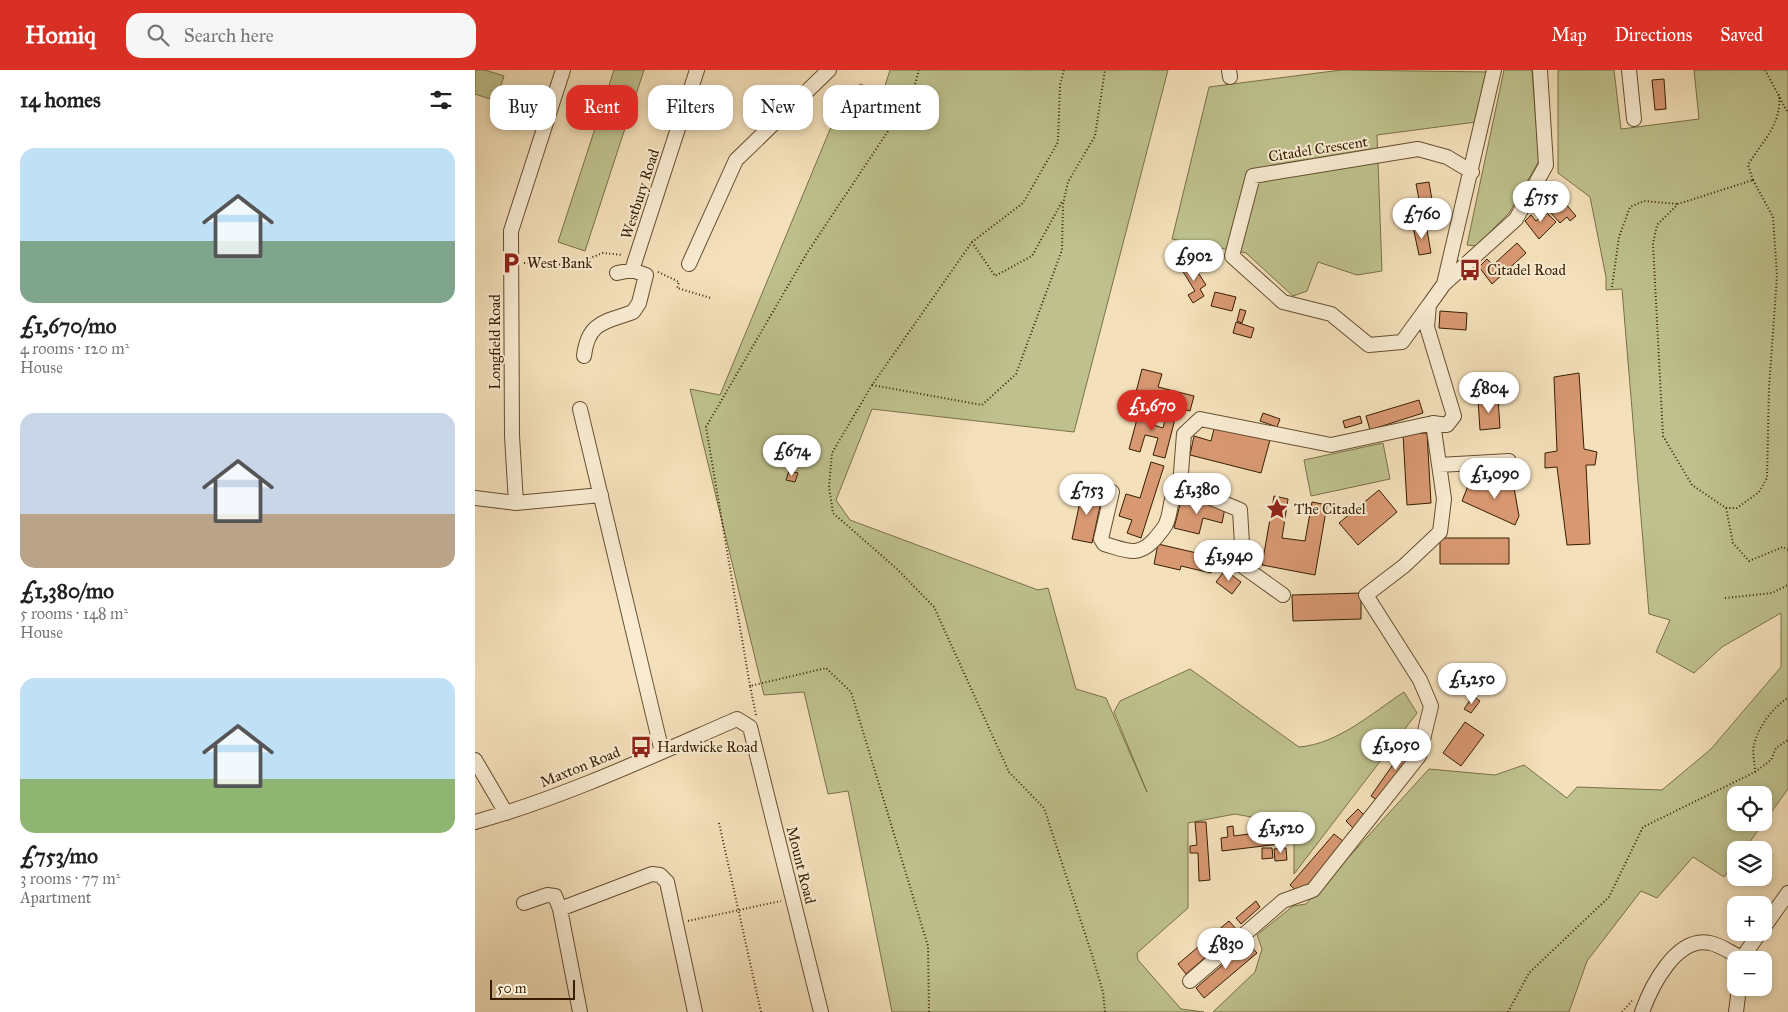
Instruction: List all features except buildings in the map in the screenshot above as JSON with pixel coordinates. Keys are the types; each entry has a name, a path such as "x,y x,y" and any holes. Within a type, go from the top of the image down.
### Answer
{"street":[{"name":"Longfield Road","path":"516,503 512,436 511,231 563,70"},
{"name":"Westbury Road","path":"634,264 697,70"},
{"path":"689,264 737,160 829,70"},
{"path":"1444,284 1472,172 1494,70"},
{"path":"1112,492 1101,539 1104,544 1133,552 1145,549 1166,524 1172,495 1181,485 1184,434 1200,419 1331,445 1433,423 1447,425 1454,416 1427,327 1429,305 1444,284 1516,219 1546,165 1540,70"},
{"path":"1629,70 1634,119"},
{"name":"Citadel Crescent","path":"1429,305 1402,342 1369,345 1331,314 1283,302 1232,256 1253,176 1418,149 1447,157 1472,172"},
{"path":"585,356 586,341 593,329 611,318 633,312 639,302 646,275 634,264 617,273"},
{"path":"580,409 662,752"},
{"path":"1190,981 1283,901 1313,890 1419,756 1431,706 1416,674 1366,595 1404,566 1440,532 1444,499 1433,423"},
{"path":"1439,465 1509,461"},
{"path":"1181,485 1240,510 1242,544 1233,560 1283,595"},
{"path":"475,498 516,503 601,494"},
{"name":"Maxton Road","path":"475,822 506,813 662,752 737,719 750,727"},
{"name":"Mount Road","path":"750,727 821,1012"},
{"path":"475,760 506,813"},
{"path":"560,909 652,874 660,875 667,882 695,1012"},
{"path":"1772,916 1788,893"},
{"path":"525,902 552,895 560,909 576,1011"},
{"path":"1642,1012 1657,978 1668,963 1684,949 1697,944 1710,943 1727,952"},
{"path":"1736,1012 1738,996"}],"path":[{"path":"750,727 757,721 706,427 807,253 912,95 919,70"},
{"path":"1064,70 1060,85 1058,142 1023,203 971,242 872,385 832,453 829,486 833,513 897,569 934,606 1009,772 1044,808 1101,983 1105,1012"},
{"path":"872,385 982,405 1016,374 1062,250 1065,197 1068,182 1095,136 1105,70"},
{"path":"1765,70 1788,113"},
{"path":"1678,204 1657,225 1653,244 1663,436 1692,485 1726,508 1737,508 1759,492 1767,478 1769,388 1777,276 1773,217 1753,180 1748,165 1777,123 1781,110 1779,94"},
{"path":"1612,287 1619,236 1630,207 1645,201 1678,204 1753,180"},
{"path":"971,242 995,276 1032,256 1065,197"},
{"path":"511,263 571,265 603,253 614,253 634,264 679,282 677,288 711,298"},
{"path":"1726,508 1733,543 1749,560 1783,547 1788,550"},
{"path":"1725,598 1772,593 1788,585"},
{"path":"750,686 826,668 851,692 928,946 929,1012"},
{"path":"1755,772 1753,746 1760,731 1778,704 1788,698"},
{"path":"1508,1012 1529,973 1609,897 1643,827 1755,772 1771,760 1776,748 1788,740"},
{"path":"719,823 761,1012"},
{"path":"676,924 793,898"}],"green space":[{"path":"475,70 485,70 504,76 501,85 490,85 490,99 475,94"},
{"path":"614,70 644,70 638,88 638,85 609,85"},
{"path":"890,70 1168,70 1074,432 872,409 836,500 850,520 1038,590 1048,588 1076,689 1106,698 1147,792 1114,712 1120,701 1190,669 1299,747 1313,745 1341,734 1404,692 1417,713 1294,874 1294,825 1235,814 1188,823 1188,908 1137,953 1138,960 1181,1009 1204,1012 892,1012 848,791 828,794 804,692 764,695 690,389 720,395 830,130 939,130 939,85 885,85"},
{"path":"1341,70 1489,72 1476,122 1377,135 1382,271 1357,275 1318,262 1307,291 1293,296 1246,253 1172,239 1209,87"},
{"path":"1504,70 1532,70 1539,161 1509,213 1476,246 1467,245"},
{"path":"1558,70 1614,70 1621,129 1699,119 1694,70 1788,70 1788,789 1772,811 1772,786 1727,786 1727,831 1758,831 1750,841 1727,841 1727,873 1724,877 1693,857 1657,898 1641,891 1587,961 1569,1012 1213,1012 1255,972 1262,949 1257,935 1293,906 1306,904 1429,769 1495,775 1524,765 1567,798 1577,787 1662,790 1711,749 1781,667 1781,613 1722,647 1694,673 1656,652 1670,620 1649,614 1622,289 1606,290 1606,277 1590,197 1558,173"},
{"path":"594,130 624,130 585,251 558,242"},
{"path":"1383,443 1390,479 1311,496 1304,460"}],"place":[{"name":"West Bank","path":"511,263"},
{"name":"Citadel Road","path":"1470,270"},
{"name":"The Citadel","path":"1277,509"},
{"name":"Hardwicke Road","path":"641,747"}]}
